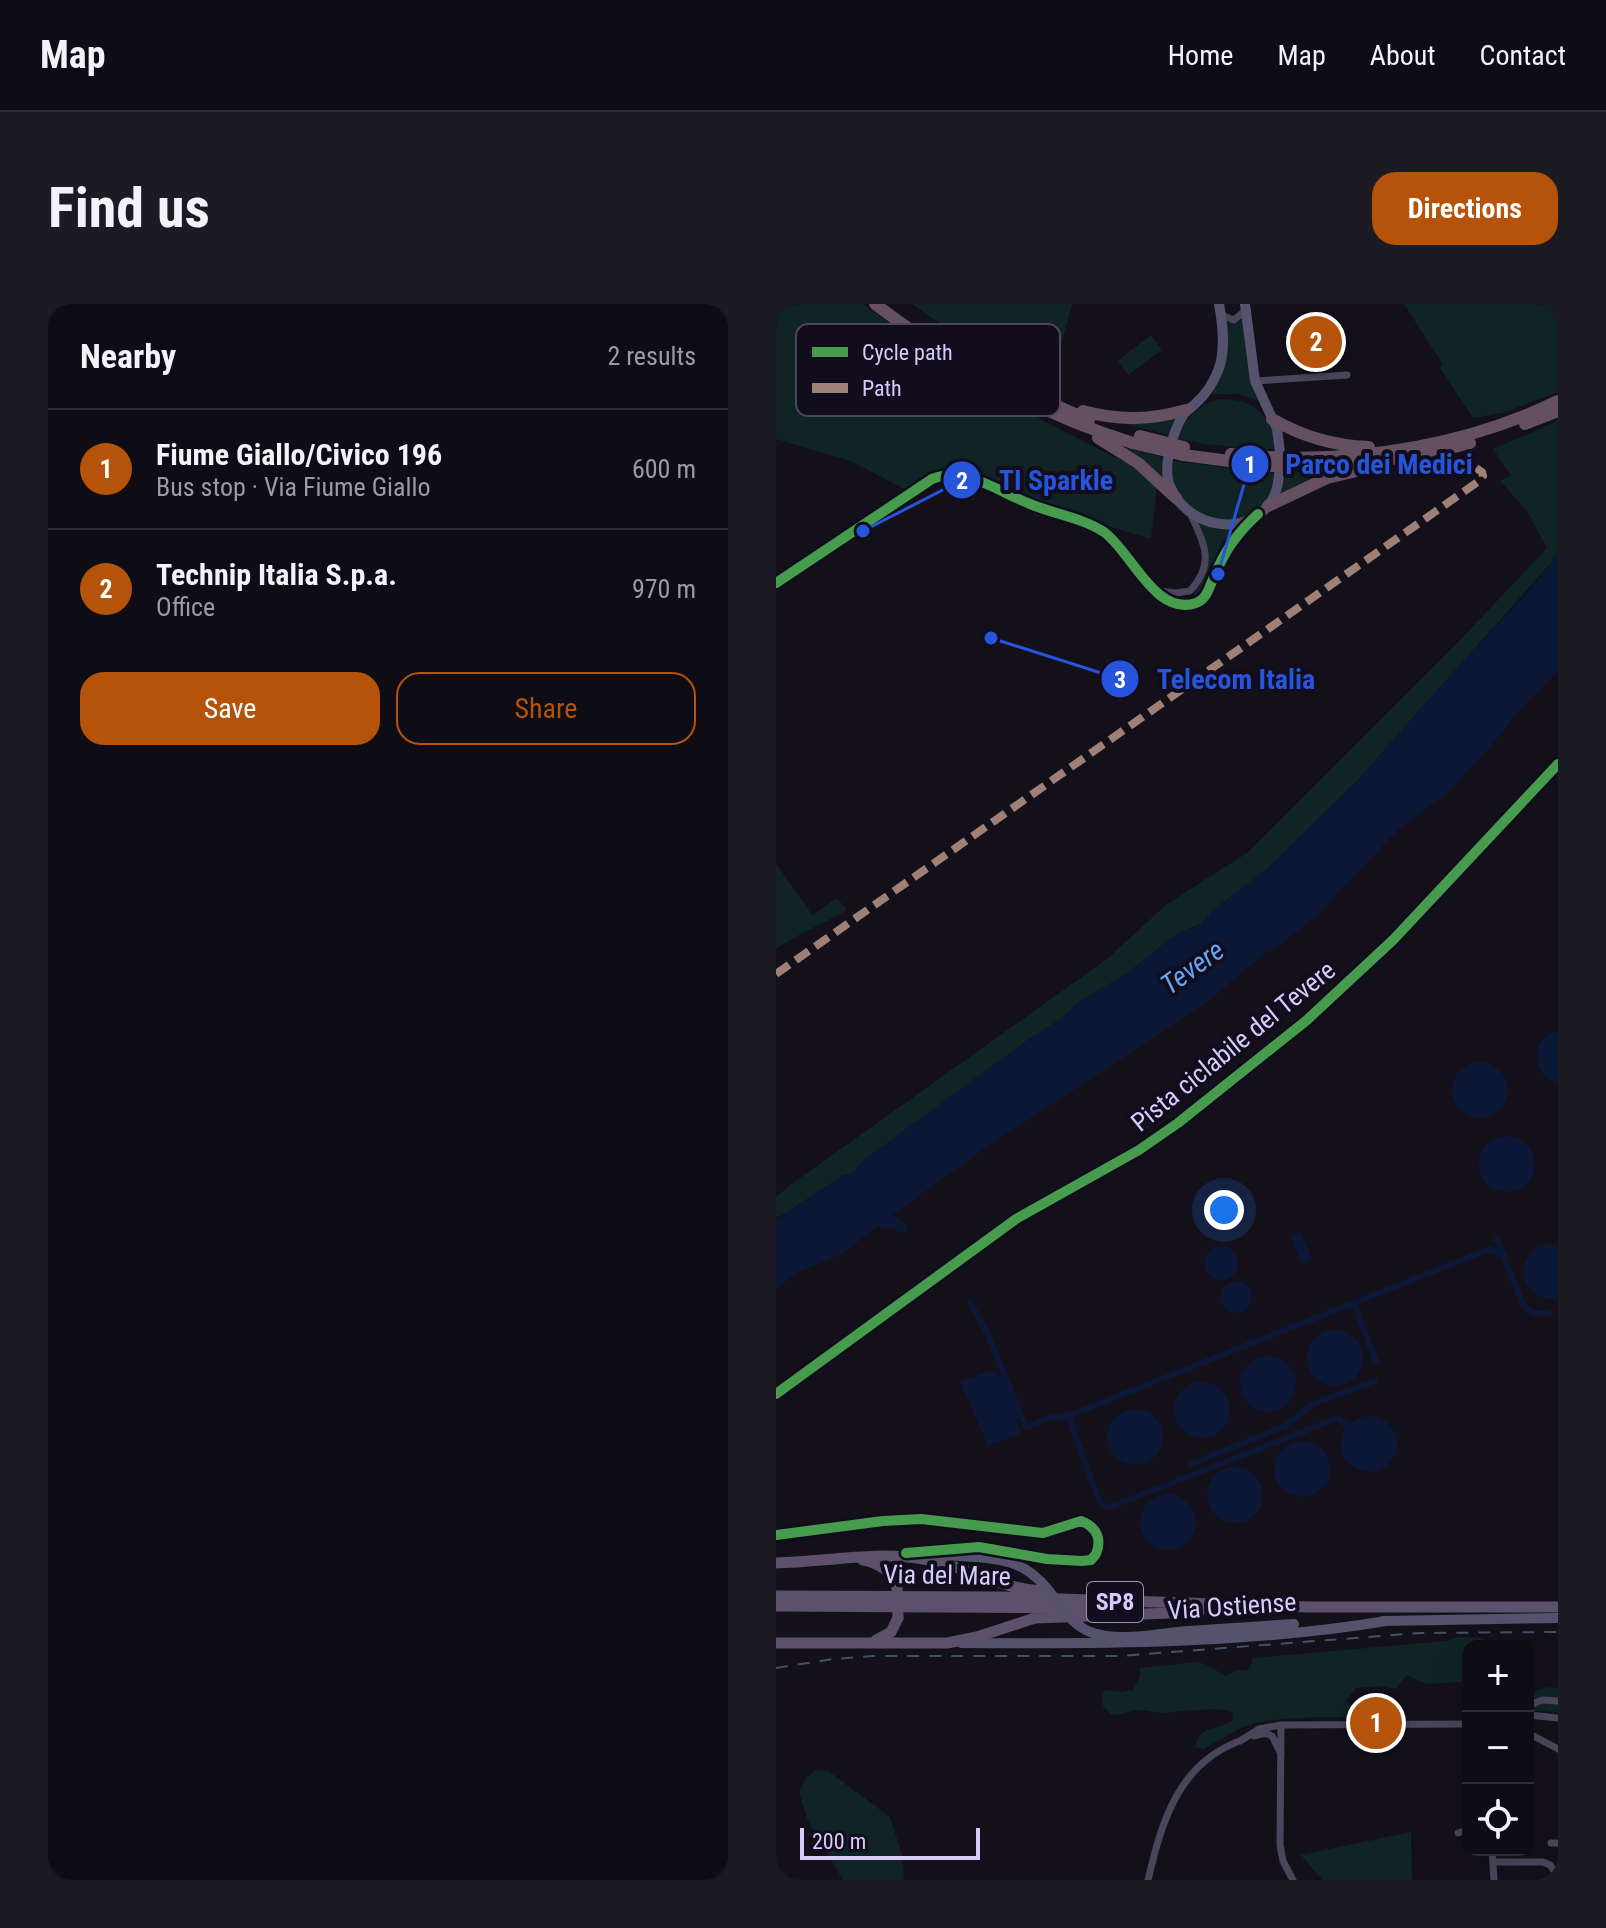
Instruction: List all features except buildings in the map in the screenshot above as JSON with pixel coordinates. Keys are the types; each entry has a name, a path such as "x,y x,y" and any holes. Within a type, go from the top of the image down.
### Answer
{"highway":[{"path":"875,304 903,324"},
{"path":"889,304 917,324"},
{"path":"1263,510 1327,478 1487,430 1558,401"},
{"path":"1060,405 1121,419 1149,418 1191,407"},
{"path":"1060,408 1134,439"},
{"path":"1058,416 1184,451 1280,460 1415,452 1487,438 1558,411"},
{"path":"1270,416 1300,433 1335,444 1415,452"},
{"path":"1064,419 1072,427 1123,453 1153,475 1176,498"}],"main road":[{"path":"1246,307 1255,381 1277,429 1280,460"},
{"path":"1220,310 1221,361 1213,382 1178,424 1168,464 1168,483 1191,515 1225,526 1242,523 1263,510 1275,495 1279,474"},
{"name":"Via Ostiense","path":"776,1563 956,1552 1002,1559 1024,1567 1042,1581 1073,1622 1095,1633 1124,1636 1345,1621 1558,1618"},
{"path":"880,1555 931,1560 1023,1590 1207,1604"},
{"path":"857,1559 885,1569 893,1577 897,1588 898,1618 888,1634 864,1643"},
{"name":"Via del Mare","path":"776,1596 1003,1597 1309,1607 1558,1607"},
{"name":"Via del Mare","path":"776,1606 995,1606 1219,1611 1309,1607"},
{"path":"947,1643 973,1639 1035,1618 1219,1611"},
{"name":"Via Ostiense","path":"776,1643 1130,1642 1247,1635 1386,1621"}],"street":[{"path":"1220,310 1234,320 1243,315 1246,307"},
{"path":"1255,381 1347,375"},
{"path":"776,583 932,479 945,475 967,478 1096,527 1116,542 1143,579 1167,599 1194,604 1205,597 1230,543 1263,510"},
{"path":"1186,604 1190,591 1204,572 1207,559 1191,515"},
{"path":"1157,590 1176,593 1190,591"},
{"path":"776,1535 921,1519 1043,1533 1081,1521 1097,1533 1098,1549 1089,1561 1041,1558 1001,1549 956,1552"},
{"path":"1534,1703 1542,1700 1558,1701"},
{"path":"1534,1716 1558,1718"},
{"path":"1148,1880 1164,1819 1177,1794 1204,1763 1259,1729 1281,1725 1462,1724"},
{"path":"1281,1725 1280,1847 1293,1880"},
{"path":"1240,1741 1268,1733 1277,1741 1281,1754"},
{"path":"1534,1736 1558,1749"},
{"path":"1458,1833 1462,1832"},
{"path":"1492,1856 1494,1880"},
{"path":"1493,1862 1543,1862 1551,1866 1557,1877"}],"green space":[{"path":"776,304 863,304 891,324 796,324 796,416 1034,416 1130,465 1157,487 1151,539 1063,513 960,472 937,473 908,491 851,461 776,439"},
{"path":"912,304 1072,304 1060,349 1060,324 941,324"},
{"path":"1404,304 1558,304 1558,392 1506,412 1473,418"},
{"path":"1245,319 1258,401 1239,394 1213,394 1211,391 1225,321 1235,324"},
{"path":"1151,335 1162,350 1128,375 1118,360"},
{"path":"1219,399 1243,402 1260,412 1271,428 1278,450 1204,444 1177,438 1193,413"},
{"path":"1176,418 1172,436 1114,421"},
{"path":"1558,421 1558,550 1551,563 1356,782 1267,869 1200,924 1178,933 1126,974 1077,1003 1061,1019 864,1160 852,1174 842,1176 776,1217 776,1197 790,1185 1107,959 1167,904 1247,853 1462,638 1547,548 1527,511 1500,481 1511,476 1493,449"},
{"path":"1125,448 1168,459 1165,481"},
{"path":"1173,461 1277,473 1272,491 1262,505 1249,515 1234,520 1218,520 1203,515 1189,505 1174,487 1171,481"},
{"path":"1331,471 1279,495 1283,472"},
{"path":"1198,522 1218,529 1239,527 1228,541 1203,592 1195,595 1205,574 1208,558"},
{"path":"776,863 812,915 837,898 847,910 776,949"},
{"path":"1458,1637 1485,1640 1462,1640 1462,1682 1427,1684 1406,1675 1396,1689 1381,1686 1356,1688 1346,1701 1353,1706 1387,1704 1389,1712 1383,1717 1261,1722 1239,1729 1204,1749 1196,1747 1200,1735 1232,1721 1233,1713 1220,1709 1164,1713 1138,1710 1113,1715 1102,1701 1105,1690 1133,1690 1140,1676 1140,1668 1196,1662 1226,1676 1237,1670 1249,1670 1253,1658 1446,1641"},
{"path":"1558,1688 1558,1712 1534,1711 1534,1691"},
{"path":"816,1770 828,1771 890,1817 903,1858 904,1880 843,1880 808,1821 799,1792 806,1777"},
{"path":"1411,1832 1412,1880 1322,1880 1301,1855"}],"water":[{"name":"Tevere","path":"1558,550 1558,671 1521,708 1487,751 1445,795 1400,828 1317,915 1261,956 1210,1000 987,1147 892,1215 907,1225 907,1232 877,1227 842,1254 797,1273 776,1289 776,1220 842,1176 852,1173 864,1160 1061,1019 1077,1003 1126,974 1178,933 1200,924 1267,869 1356,782 1527,593"},
{"path":"1558,1030 1558,1084 1542,1073 1537,1057 1542,1041"},
{"path":"1480,1062 1500,1070 1508,1090 1500,1110 1480,1118 1460,1110 1452,1090 1460,1070"},
{"path":"1507,1136 1527,1144 1535,1164 1527,1184 1507,1192 1487,1184 1479,1164 1487,1144"},
{"path":"1301,1232 1312,1259 1302,1264 1290,1236"},
{"path":"1558,1245 1558,1299 1544,1298 1534,1293 1523,1275 1529,1256 1538,1248"},
{"path":"1221,1246 1233,1251 1238,1263 1233,1275 1221,1280 1209,1275 1204,1263 1209,1251"},
{"path":"1236,1281 1247,1286 1252,1297 1247,1308 1236,1313 1225,1308 1220,1297 1225,1286"},
{"path":"1335,1330 1355,1338 1363,1358 1355,1378 1335,1386 1315,1378 1307,1358 1315,1338"},
{"path":"1268,1356 1288,1364 1296,1384 1288,1404 1268,1412 1248,1404 1240,1384 1248,1364"},
{"path":"991,1370 1007,1381 1022,1417 1016,1419 1021,1433 988,1446 960,1382"},
{"path":"1202,1382 1222,1390 1230,1410 1222,1430 1202,1438 1182,1430 1174,1410 1182,1390"},
{"path":"1135,1409 1155,1417 1163,1437 1155,1457 1135,1465 1115,1457 1107,1437 1115,1417"},
{"path":"1369,1416 1389,1424 1397,1444 1389,1464 1369,1472 1349,1464 1341,1444 1349,1424"},
{"path":"1302,1441 1322,1449 1330,1469 1322,1489 1302,1497 1282,1489 1274,1469 1282,1449"},
{"path":"1235,1467 1255,1475 1263,1495 1255,1515 1235,1523 1215,1515 1207,1495 1215,1475"},
{"path":"1168,1494 1188,1502 1196,1522 1188,1542 1168,1550 1148,1542 1140,1522 1148,1502"}],"waterway":[{"path":"1497,1239 1523,1305 1536,1313 1551,1312"},
{"path":"1068,1416 1490,1249 1504,1256"},
{"path":"970,1302 987,1333 1026,1427 1049,1418 1068,1416 1101,1505 1110,1507 1338,1418 1347,1426"},
{"path":"1354,1304 1376,1361"},
{"path":"1191,1464 1285,1426 1313,1404 1375,1381"}],"railway":[{"path":"776,1668 873,1656 1120,1656 1420,1633 1558,1632"}],"marked path":[{"path":"776,974 1479,481 1483,476 1476,468"}],"cycle path":[{"path":"776,583 932,479 947,475 975,480 1030,504 1096,527 1114,541 1156,592 1181,605 1196,603 1205,596 1231,544 1258,514"},
{"name":"Pista ciclabile del Tevere","path":"776,1394 1016,1219 1139,1150 1178,1123 1307,1020 1393,940 1558,764"},
{"path":"776,1535 921,1519 1043,1533 1081,1521 1094,1530 1098,1543 1091,1560 1082,1561 1047,1559 979,1547 906,1553"}],"place":[{"name":"Technip Italia S.p.a.","path":"1316,342"},
{"name":"TI Sparkle","path":"863,531"},
{"name":"Parco dei Medici","path":"1218,574"},
{"name":"Telecom Italia","path":"991,638"},
{"name":"Fiume Giallo/Civico 196","path":"1376,1723"}]}
